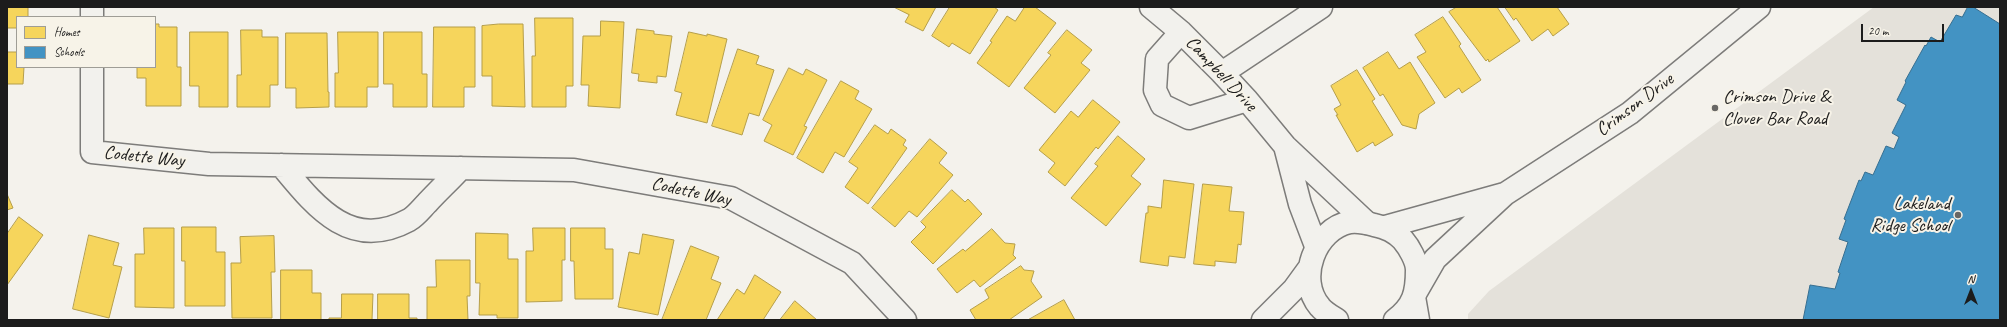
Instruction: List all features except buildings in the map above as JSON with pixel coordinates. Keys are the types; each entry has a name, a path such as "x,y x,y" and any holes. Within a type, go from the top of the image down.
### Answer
{"street":[{"name":"Campbell Drive","path":"1151,7 1181,32 1222,73 1247,100 1285,146 1376,225 1396,233 1407,245 1417,267 1415,294 1418,320"},
{"path":"1222,73 1321,7"},
{"name":"Crimson Drive","path":"1395,320 1401,315 1415,294 1435,259 1505,194 1630,113 1759,7"},
{"path":"1181,32 1157,59 1155,90 1162,105 1190,118 1247,100"},
{"name":"Codette Way","path":"92,68 92,152 209,164 574,170 731,198 852,263 905,320"},
{"name":"Campbell Drive","path":"1285,146 1300,204 1316,246"},
{"path":"281,165 323,212 348,227 371,230 386,229 410,219 461,168"},
{"name":"Crimson Drive","path":"1316,246 1340,226 1351,222 1376,225 1505,194"},
{"path":"1316,246 1310,267 1310,289 1320,307 1337,320"},
{"path":"1263,320 1294,289 1310,267"}],"shaded area":[{"path":"1874,7 2000,7 2000,320 1468,320 1468,314 1489,291"}],"place":[{"name":"Crimson Drive & Clover Bar Road","path":"1715,108"},
{"name":"Lakeland Ridge School","path":"1958,215"}]}
